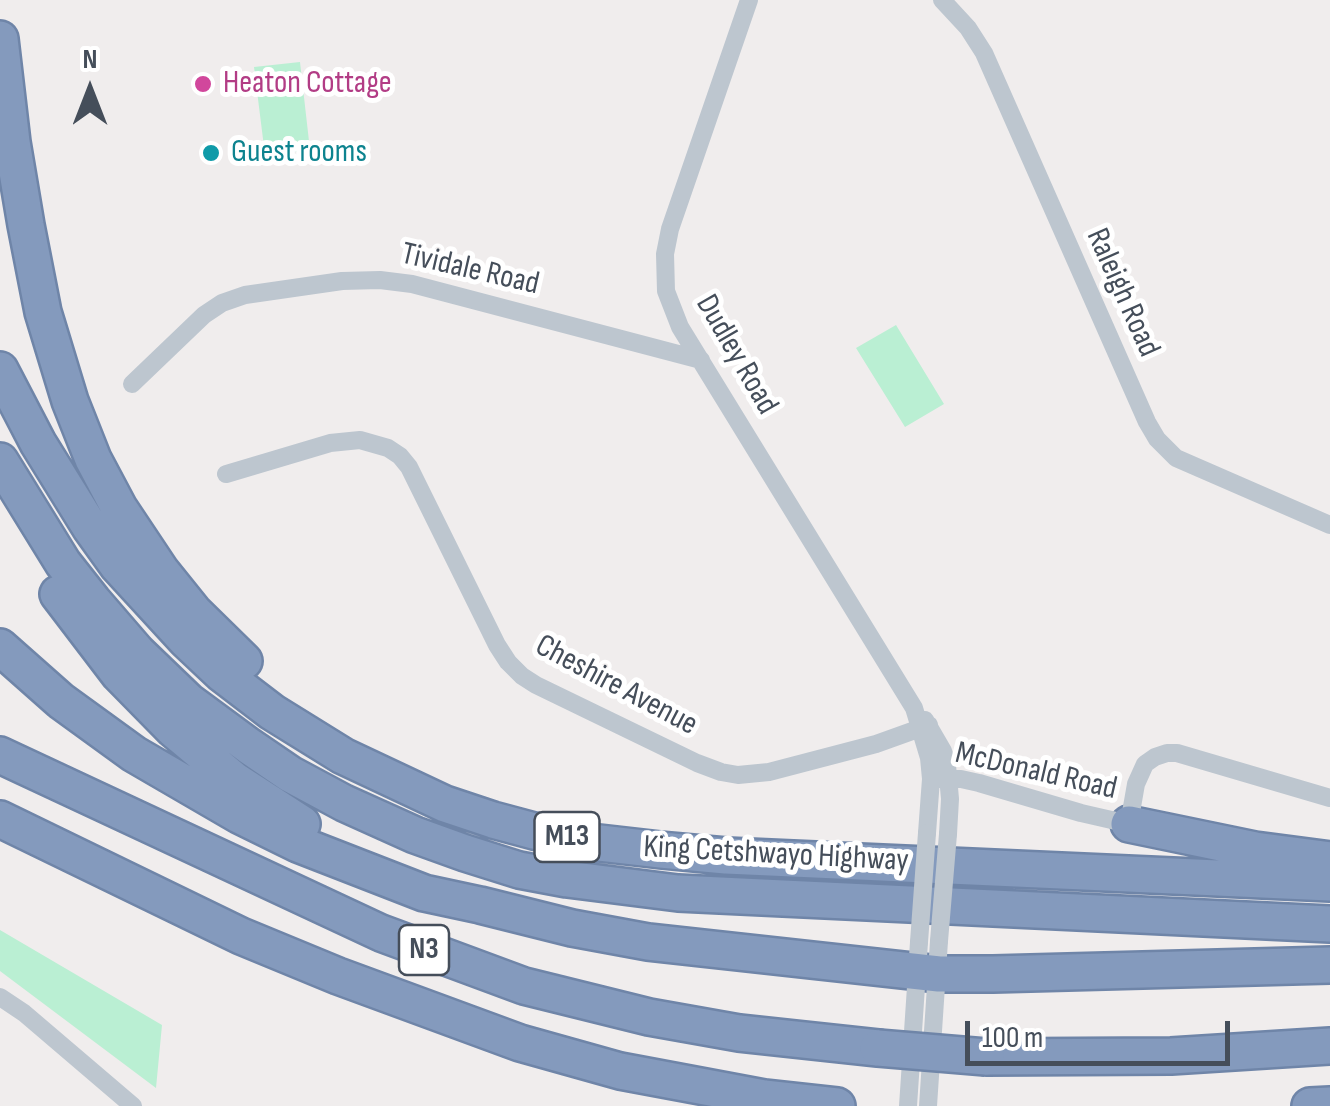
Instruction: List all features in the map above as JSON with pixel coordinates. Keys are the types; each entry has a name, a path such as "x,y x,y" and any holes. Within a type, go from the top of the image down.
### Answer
{"highway":[{"path":"0,39 26,224 44,312 70,401 92,459 161,571 231,650 276,691 326,728 414,778 482,806 591,842"},
{"name":"King Cetshwayo Highway","path":"0,370 62,483 109,553 152,604 222,673 272,712 344,756 446,804 493,820 591,842 726,856 1330,882"},
{"name":"King Cetshwayo Highway","path":"0,461 43,533 92,601 136,652 188,701 290,774 415,835 466,853 518,870 678,894 1330,924"},
{"path":"0,504 70,610 119,674 173,730 234,780 308,828 410,877 480,904"},
{"path":"0,647 61,701 134,754 239,815 298,844 424,893 648,942 929,957 1330,965"},
{"name":"N3","path":"0,755 333,912 451,960 524,986 649,1017 739,1033 986,1057 1171,1056 1330,1046"},
{"name":"N3","path":"0,819 257,942 520,1043 636,1074 764,1098 838,1106"},
{"path":"1128,824 1255,850 1330,860"},
{"path":"1310,1106 1330,1104"}],"street":[{"name":"Dudley Road","path":"749,0 670,229 664,274 670,305 680,327 925,727 928,749 940,779 948,834 908,1106"},
{"name":"Raleigh Road","path":"942,0 984,53 1157,439 1176,458 1330,524"},
{"name":"Tividale Road","path":"132,384 204,315 222,304 245,295 342,280 412,284 702,360"},
{"name":"Cheshire Avenue","path":"226,474 345,441 360,440 388,448 409,467 497,645 522,676 722,772 769,772 925,727"},
{"path":"1128,824 1140,772 1155,757 1168,753 1330,798"},
{"name":"Dudley Road","path":"928,1106 926,833 940,779"},
{"name":"McDonald Road","path":"940,779 961,779 1000,788 1128,824"},
{"path":"0,997 133,1106"}],"green space":[{"path":"300,62 310,150 265,155 254,67"},
{"path":"896,325 944,404 905,427 856,348"},
{"path":"0,930 162,1025 156,1088 0,971"}],"place":[{"name":"Heaton Cottage","path":"203,84"},
{"name":"Guest rooms","path":"211,153"}]}
